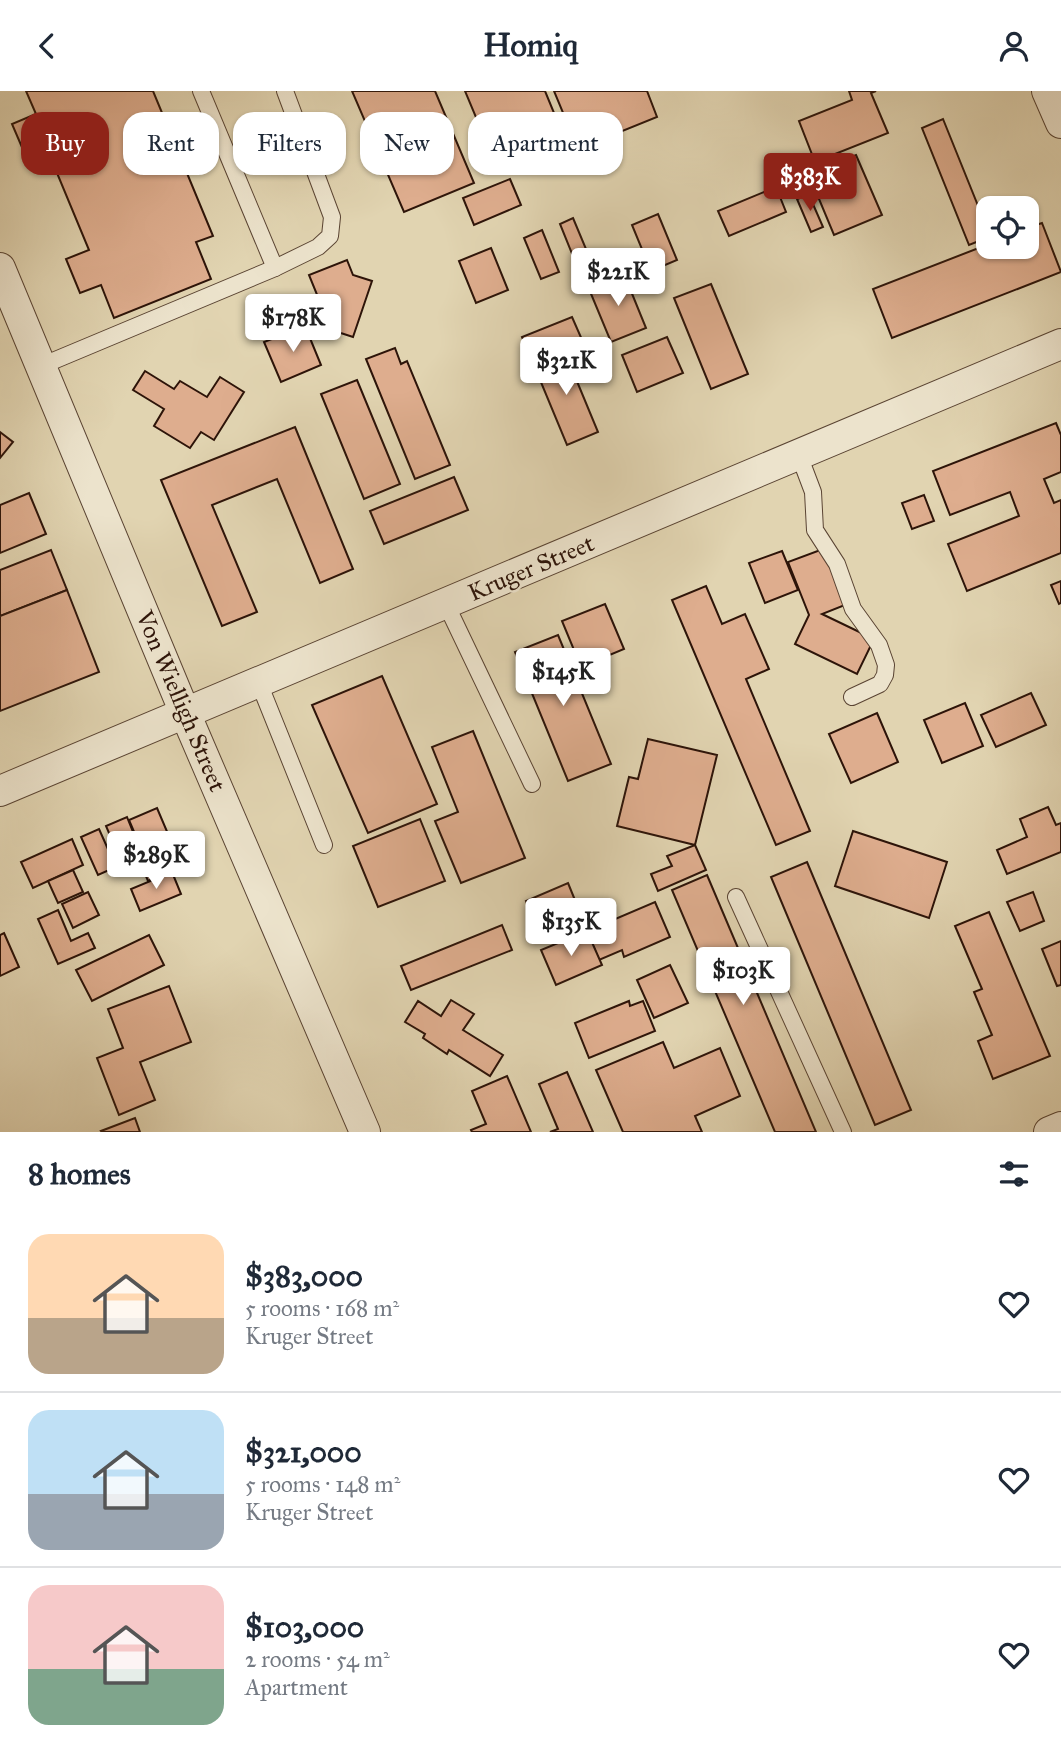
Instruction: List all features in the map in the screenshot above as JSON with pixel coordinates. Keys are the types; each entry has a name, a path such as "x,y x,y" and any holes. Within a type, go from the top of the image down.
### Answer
{"street":[{"path":"1047,91 1061,123"},
{"name":"Von Wielligh Street","path":"0,268 365,1132"},
{"name":"Kruger Street","path":"0,791 1061,344"},
{"path":"1049,1132 1061,1127"}],"lane":[{"path":"201,91 275,268"},
{"path":"41,366 275,268 318,247 330,236 332,217 285,91"},
{"path":"799,455 813,492 816,530 837,564 853,610 879,646 886,665 880,684 852,697"},
{"path":"446,604 532,784"},
{"path":"259,683 324,845"},
{"path":"736,897 843,1132"}],"building":[{"path":"26,91 153,91 162,112 123,112 123,175 188,175 213,236 196,242 211,279 114,318 101,285 80,293 66,259 89,250 58,175 109,175 109,112 35,112"},
{"path":"352,91 435,91 444,112 361,112"},
{"path":"465,91 545,91 554,112 474,112"},
{"path":"554,91 647,91 657,117 623,131 623,112 563,112"},
{"path":"849,91 876,91 871,93 888,133 815,162 799,121 852,100"},
{"path":"943,119 976,201 976,242 969,245 922,128"},
{"path":"21,120 21,145 12,124"},
{"path":"454,136 468,175 474,183 404,212 388,175 454,175"},
{"path":"856,155 882,215 834,235 809,175"},
{"path":"510,179 521,205 474,225 463,198"},
{"path":"776,187 786,212 729,236 718,211"},
{"path":"809,195 823,227 811,232 797,199"},
{"path":"658,214 677,260 651,271 632,225"},
{"path":"573,218 591,261 577,266 560,224"},
{"path":"1042,223 1061,272 892,338 873,289 976,249 976,259 1039,259 1039,224"},
{"path":"542,230 559,272 541,279 524,238"},
{"path":"491,248 508,290 476,303 459,261"},
{"path":"347,260 353,275 372,281 353,337 310,323 318,297 309,275"},
{"path":"624,274 646,328 611,342 589,289"},
{"path":"711,284 748,374 711,389 674,298"},
{"path":"572,317 583,342 533,363 522,337"},
{"path":"305,326 321,365 281,382 264,342"},
{"path":"667,337 683,373 637,392 622,355"},
{"path":"395,348 401,364 407,361 450,465 415,479 366,359"},
{"path":"564,350 598,432 567,445 533,363"},
{"path":"145,371 174,389 180,381 207,397 220,377 244,392 214,440 201,432 190,448 154,426 164,409 133,390"},
{"path":"357,380 400,484 364,499 321,394"},
{"path":"1056,423 1061,435 1061,472 1044,479 1054,503 1061,500 1061,553 967,591 948,544 1019,516 1010,492 950,515 933,471"},
{"path":"295,427 353,569 320,583 277,479 212,505 257,612 222,626 161,480"},
{"path":"0,432 13,442 0,458"},
{"path":"454,477 468,510 384,544 370,511"},
{"path":"29,493 46,534 0,553 0,505"},
{"path":"924,495 934,521 912,529 902,503"},
{"path":"823,549 845,605 822,614 874,639 857,674 795,644 809,615 788,562"},
{"path":"51,550 67,590 0,616 0,570"},
{"path":"782,551 798,590 765,603 749,563"},
{"path":"1061,581 1061,603 1059,604 1051,585"},
{"path":"706,586 722,624 745,614 769,669 746,679 810,831 776,845 672,600"},
{"path":"67,590 99,672 0,711 0,616"},
{"path":"605,604 624,649 581,667 562,621"},
{"path":"558,635 611,764 568,781 515,652"},
{"path":"382,676 437,804 368,833 312,705"},
{"path":"1031,693 1046,725 996,747 981,715"},
{"path":"965,703 983,746 942,763 924,720"},
{"path":"877,713 898,762 851,783 829,734"},
{"path":"473,731 525,858 461,883 435,821 458,812 432,747"},
{"path":"648,739 717,755 695,845 617,826 629,777 638,779"},
{"path":"1048,807 1056,825 1061,823 1061,852 1007,874 997,850 1027,837 1020,819"},
{"path":"157,808 174,848 164,853 172,871 148,881 137,855 143,853 129,820"},
{"path":"127,817 141,852 121,861 106,826"},
{"path":"420,819 445,881 378,907 353,846"},
{"path":"99,829 116,867 98,875 81,837"},
{"path":"853,831 947,862 929,918 835,886"},
{"path":"72,839 83,865 33,888 21,862"},
{"path":"695,845 706,870 658,891 651,874 672,866 667,856"},
{"path":"807,862 911,1110 875,1125 771,877"},
{"path":"73,870 83,892 58,903 48,881"},
{"path":"172,872 181,894 140,911 131,889"},
{"path":"707,875 816,1132 775,1132 672,890"},
{"path":"568,883 579,910 537,927 526,901"},
{"path":"88,892 99,915 73,928 62,904"},
{"path":"1033,892 1044,921 1020,931 1007,902"},
{"path":"655,902 670,937 624,957 622,950 599,960 587,931"},
{"path":"58,910 71,941 88,933 95,948 58,964 38,919"},
{"path":"989,912 1050,1056 993,1079 978,1041 992,1035 974,992 982,989 955,926"},
{"path":"502,925 512,950 411,990 401,966"},
{"path":"587,931 602,965 556,985 541,950"},
{"path":"4,933 19,967 0,976 0,935"},
{"path":"149,935 164,965 92,1001 76,970"},
{"path":"1061,941 1061,985 1057,986 1042,949"},
{"path":"670,965 688,1003 654,1018 637,980"},
{"path":"169,986 191,1042 140,1062 155,1100 119,1115 97,1058 123,1048 108,1009"},
{"path":"451,1000 474,1014 463,1030 503,1055 490,1076 449,1050 447,1054 423,1038 425,1034 405,1022 418,1001 441,1016"},
{"path":"629,1001 630,1006 643,1001 655,1031 589,1058 575,1023"},
{"path":"663,1042 674,1068 720,1048 740,1096 695,1116 702,1132 623,1132 596,1070"},
{"path":"567,1072 593,1132 550,1132 558,1129 539,1084"},
{"path":"507,1076 531,1132 472,1132 471,1130 486,1124 472,1091"},
{"path":"135,1118 140,1132 101,1131"}]}
